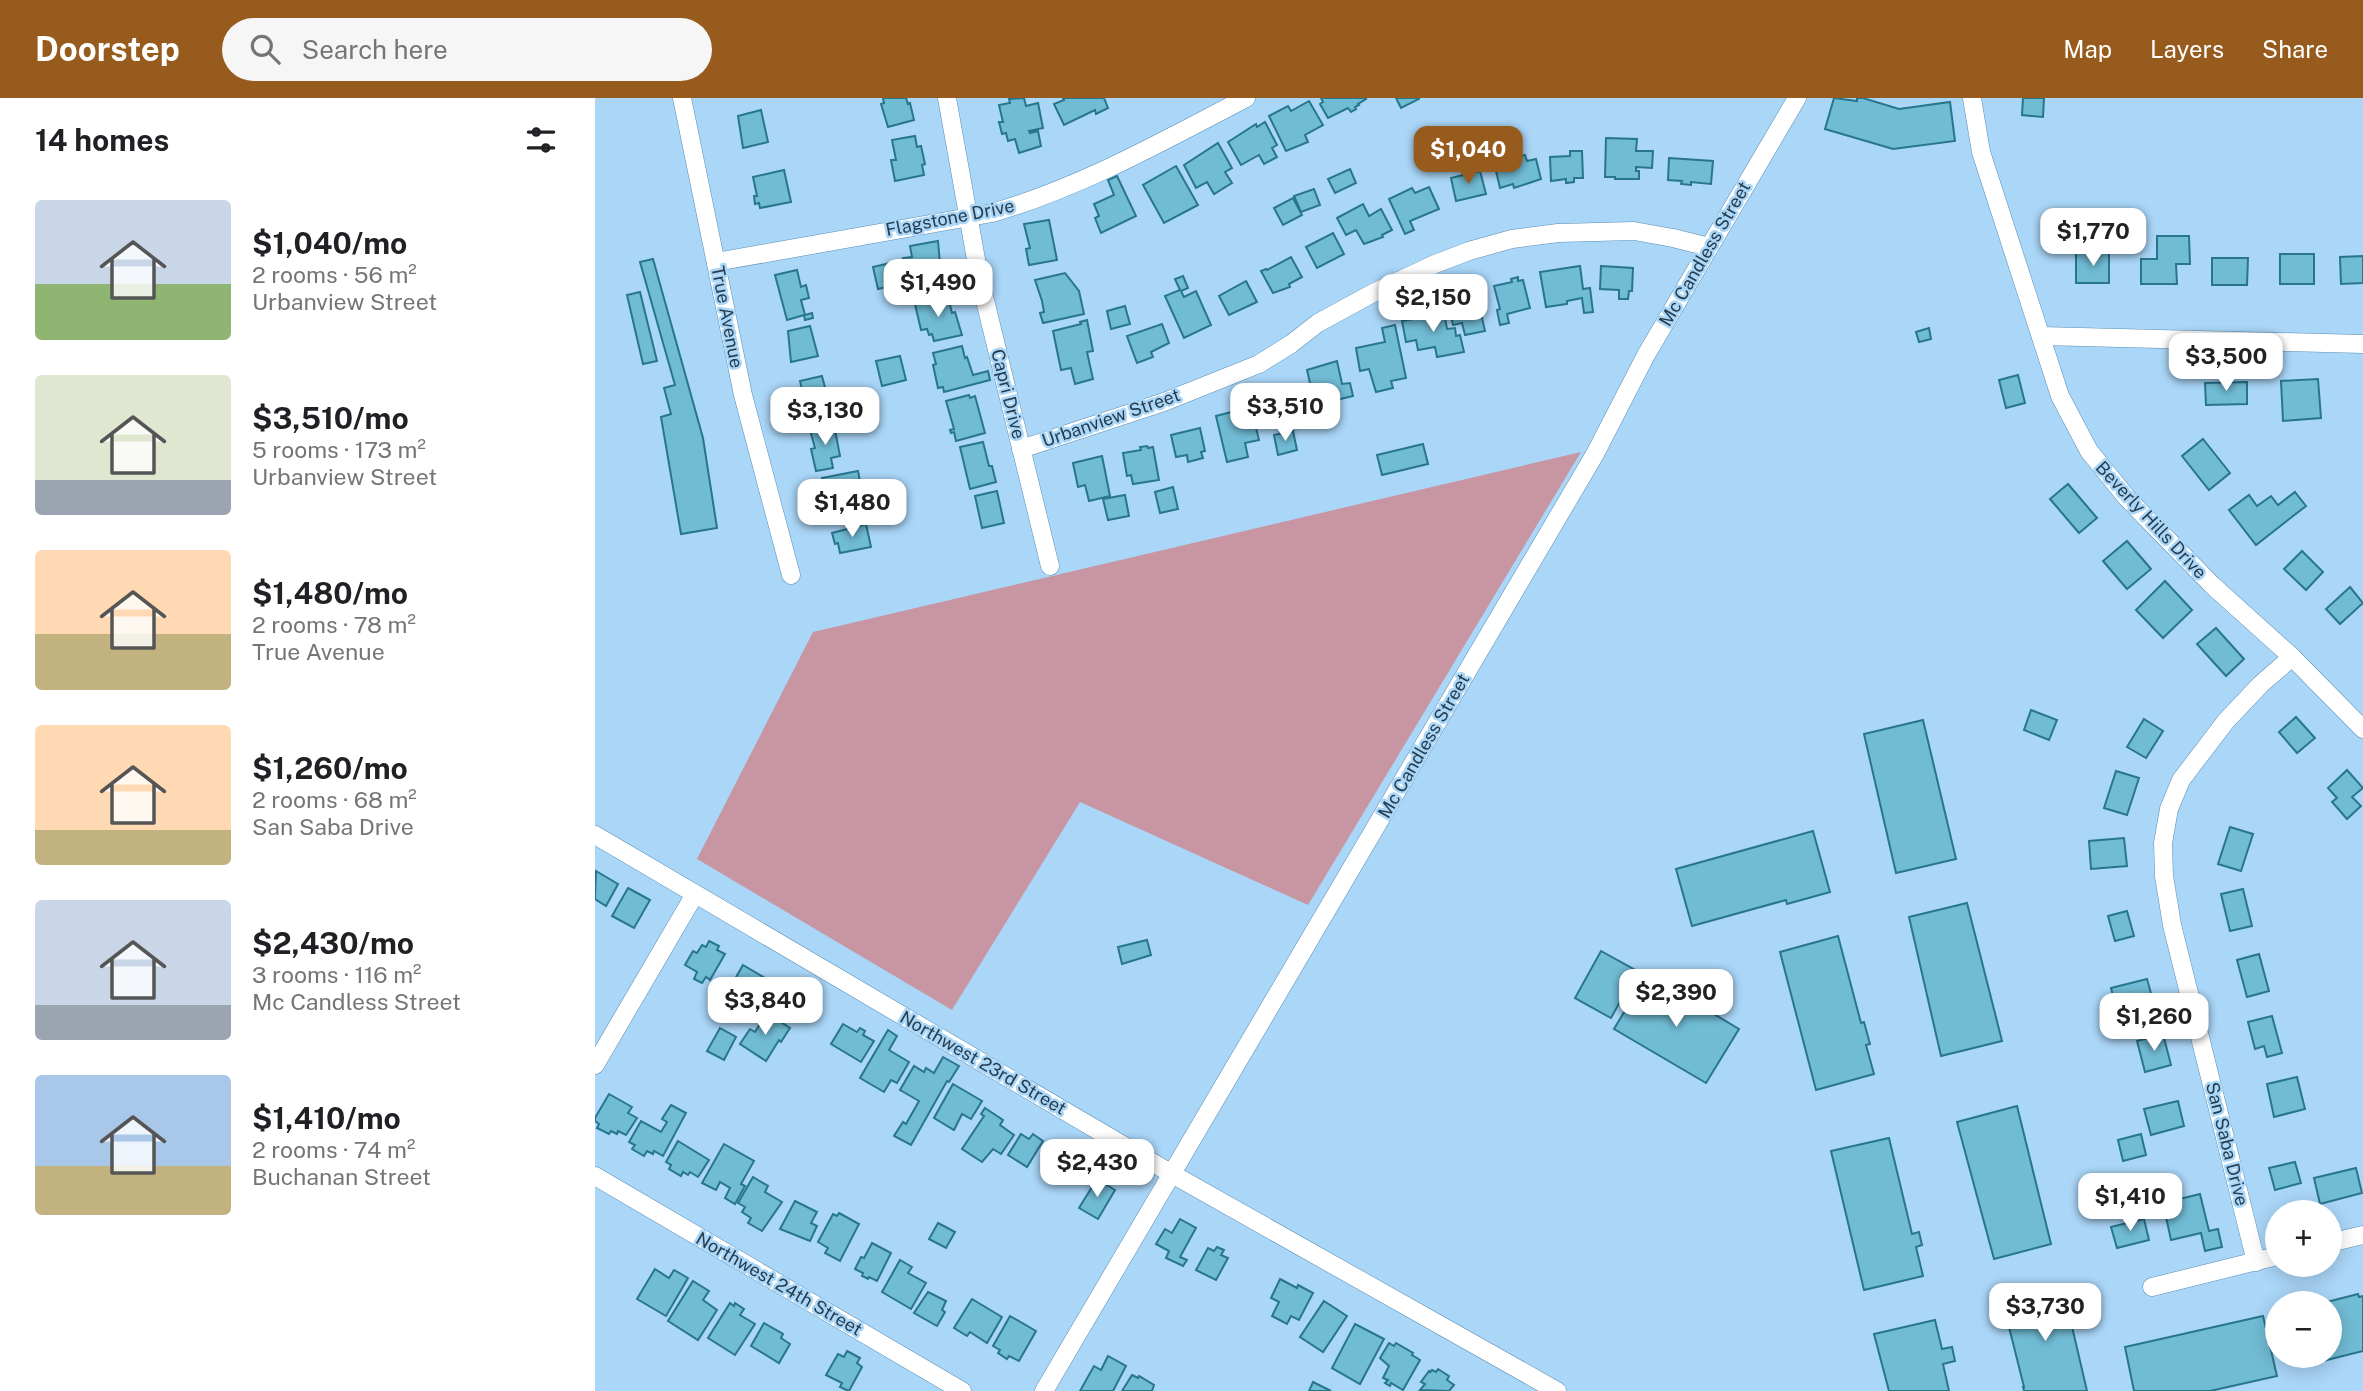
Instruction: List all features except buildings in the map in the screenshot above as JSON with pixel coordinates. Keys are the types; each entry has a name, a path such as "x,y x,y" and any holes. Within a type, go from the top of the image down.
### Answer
{"street":[{"name":"True Avenue","path":"682,98 743,395 791,575"},
{"name":"Capri Drive","path":"947,98 979,276 1050,566"},
{"name":"Flagstone Drive","path":"716,262 992,212 1028,202 1093,177 1247,98"},
{"name":"Mc Candless Street","path":"1044,1391 1584,473 1617,415 1646,355 1797,98"},
{"name":"Beverly Hills Drive","path":"1972,98 1981,152 2060,396 2089,451 2127,498 2212,585 2292,657 2363,729"},
{"name":"Urbanview Street","path":"1021,449 1164,402 1259,364 1318,323 1373,293 1469,251 1512,239 1558,233 1635,231 1709,247"},
{"path":"2042,336 2363,344"},
{"name":"San Saba Drive","path":"2256,1262 2172,925 2164,876 2163,844 2169,809 2181,780 2226,721 2261,684 2292,657"},
{"name":"Northwest 23rd Street","path":"595,835 1172,1174 1556,1391"},
{"path":"595,1065 695,894"},
{"name":"Northwest 24th Street","path":"595,1176 962,1391"},
{"path":"2342,1240 2363,1235"},
{"path":"2152,1287 2265,1259"}],"shaded area":[{"path":"1581,452 1308,905 1080,802 952,1010 697,859 813,632"}]}
